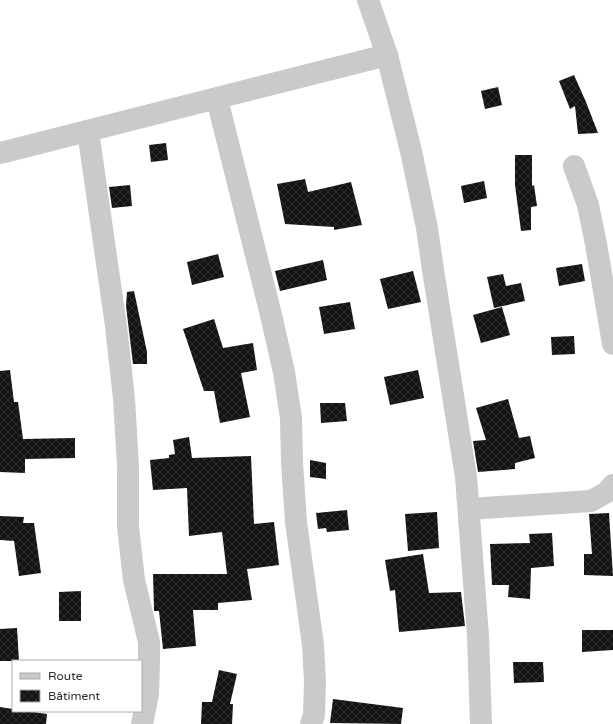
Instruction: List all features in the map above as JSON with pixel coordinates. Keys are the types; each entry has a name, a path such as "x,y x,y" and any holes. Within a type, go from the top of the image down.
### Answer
{"street":[{"path":"368,0 387,55 412,151 425,214 432,270 466,477 478,636 481,724"},
{"path":"0,153 387,55"},
{"path":"217,99 271,315 284,372 291,418 296,522 313,645 315,681 314,715 311,724"},
{"path":"88,131 116,326 124,399 128,466 129,539 134,580 149,642 148,694 142,724"},
{"path":"574,166 588,205 613,344"},
{"path":"469,509 591,501 607,492 613,485"}],"building":[{"path":"574,75 598,133 578,134 575,106 570,109 559,81"},
{"path":"498,87 502,105 485,109 481,91"},
{"path":"166,143 168,160 151,162 149,145"},
{"path":"515,155 532,155 532,186 534,185 537,206 531,207 531,230 521,231 515,185"},
{"path":"305,179 308,192 351,182 362,225 334,230 334,227 285,224 277,184"},
{"path":"484,181 487,198 464,203 461,186"},
{"path":"130,185 132,206 112,208 109,187"},
{"path":"218,254 224,277 192,285 187,262"},
{"path":"323,260 327,280 280,291 275,271"},
{"path":"582,264 585,281 559,286 556,268"},
{"path":"413,271 421,302 388,309 380,279"},
{"path":"503,274 506,286 521,283 525,301 494,308 487,277"},
{"path":"134,291 147,352 147,364 133,364 126,306 127,292"},
{"path":"350,302 355,329 324,334 319,307"},
{"path":"502,307 510,335 481,343 473,315"},
{"path":"214,319 223,348 253,343 257,370 241,373 250,417 220,423 214,391 204,391 183,329"},
{"path":"574,336 575,354 552,355 551,337"},
{"path":"10,370 14,402 18,402 23,439 75,438 75,458 25,459 25,473 0,472 0,371"},
{"path":"418,370 424,398 390,405 384,377"},
{"path":"508,399 519,438 530,436 535,458 515,463 515,469 478,472 473,441 486,440 476,408"},
{"path":"320,403 345,403 347,421 321,423"},
{"path":"189,437 192,458 251,456 254,524 274,522 279,565 247,569 252,600 218,603 218,610 193,610 196,646 163,649 159,611 154,611 153,574 227,574 222,532 189,536 187,488 153,490 150,460 169,458 169,455 175,454 173,440"},
{"path":"310,460 326,463 326,479 310,477"},
{"path":"347,510 349,530 327,532 326,528 318,529 316,513"},
{"path":"437,512 439,548 408,551 405,514"},
{"path":"609,513 613,576 584,575 584,554 592,554 589,514"},
{"path":"0,516 24,517 23,523 34,523 41,573 19,576 14,541 0,540"},
{"path":"552,533 554,566 531,568 530,599 508,597 509,585 492,585 490,544 530,543 529,534"},
{"path":"423,554 429,593 461,592 465,626 399,632 395,590 390,591 385,560"},
{"path":"81,591 81,621 59,621 59,592"},
{"path":"17,628 19,660 0,661 0,629"},
{"path":"582,630 613,630 613,650 582,652"},
{"path":"513,662 543,662 544,682 514,683"},
{"path":"219,670 237,674 230,704 233,704 232,724 201,724 202,702 212,702"},
{"path":"333,699 403,708 401,724 330,723"},
{"path":"0,707 12,709 12,712 47,714 46,724 0,724"}]}
